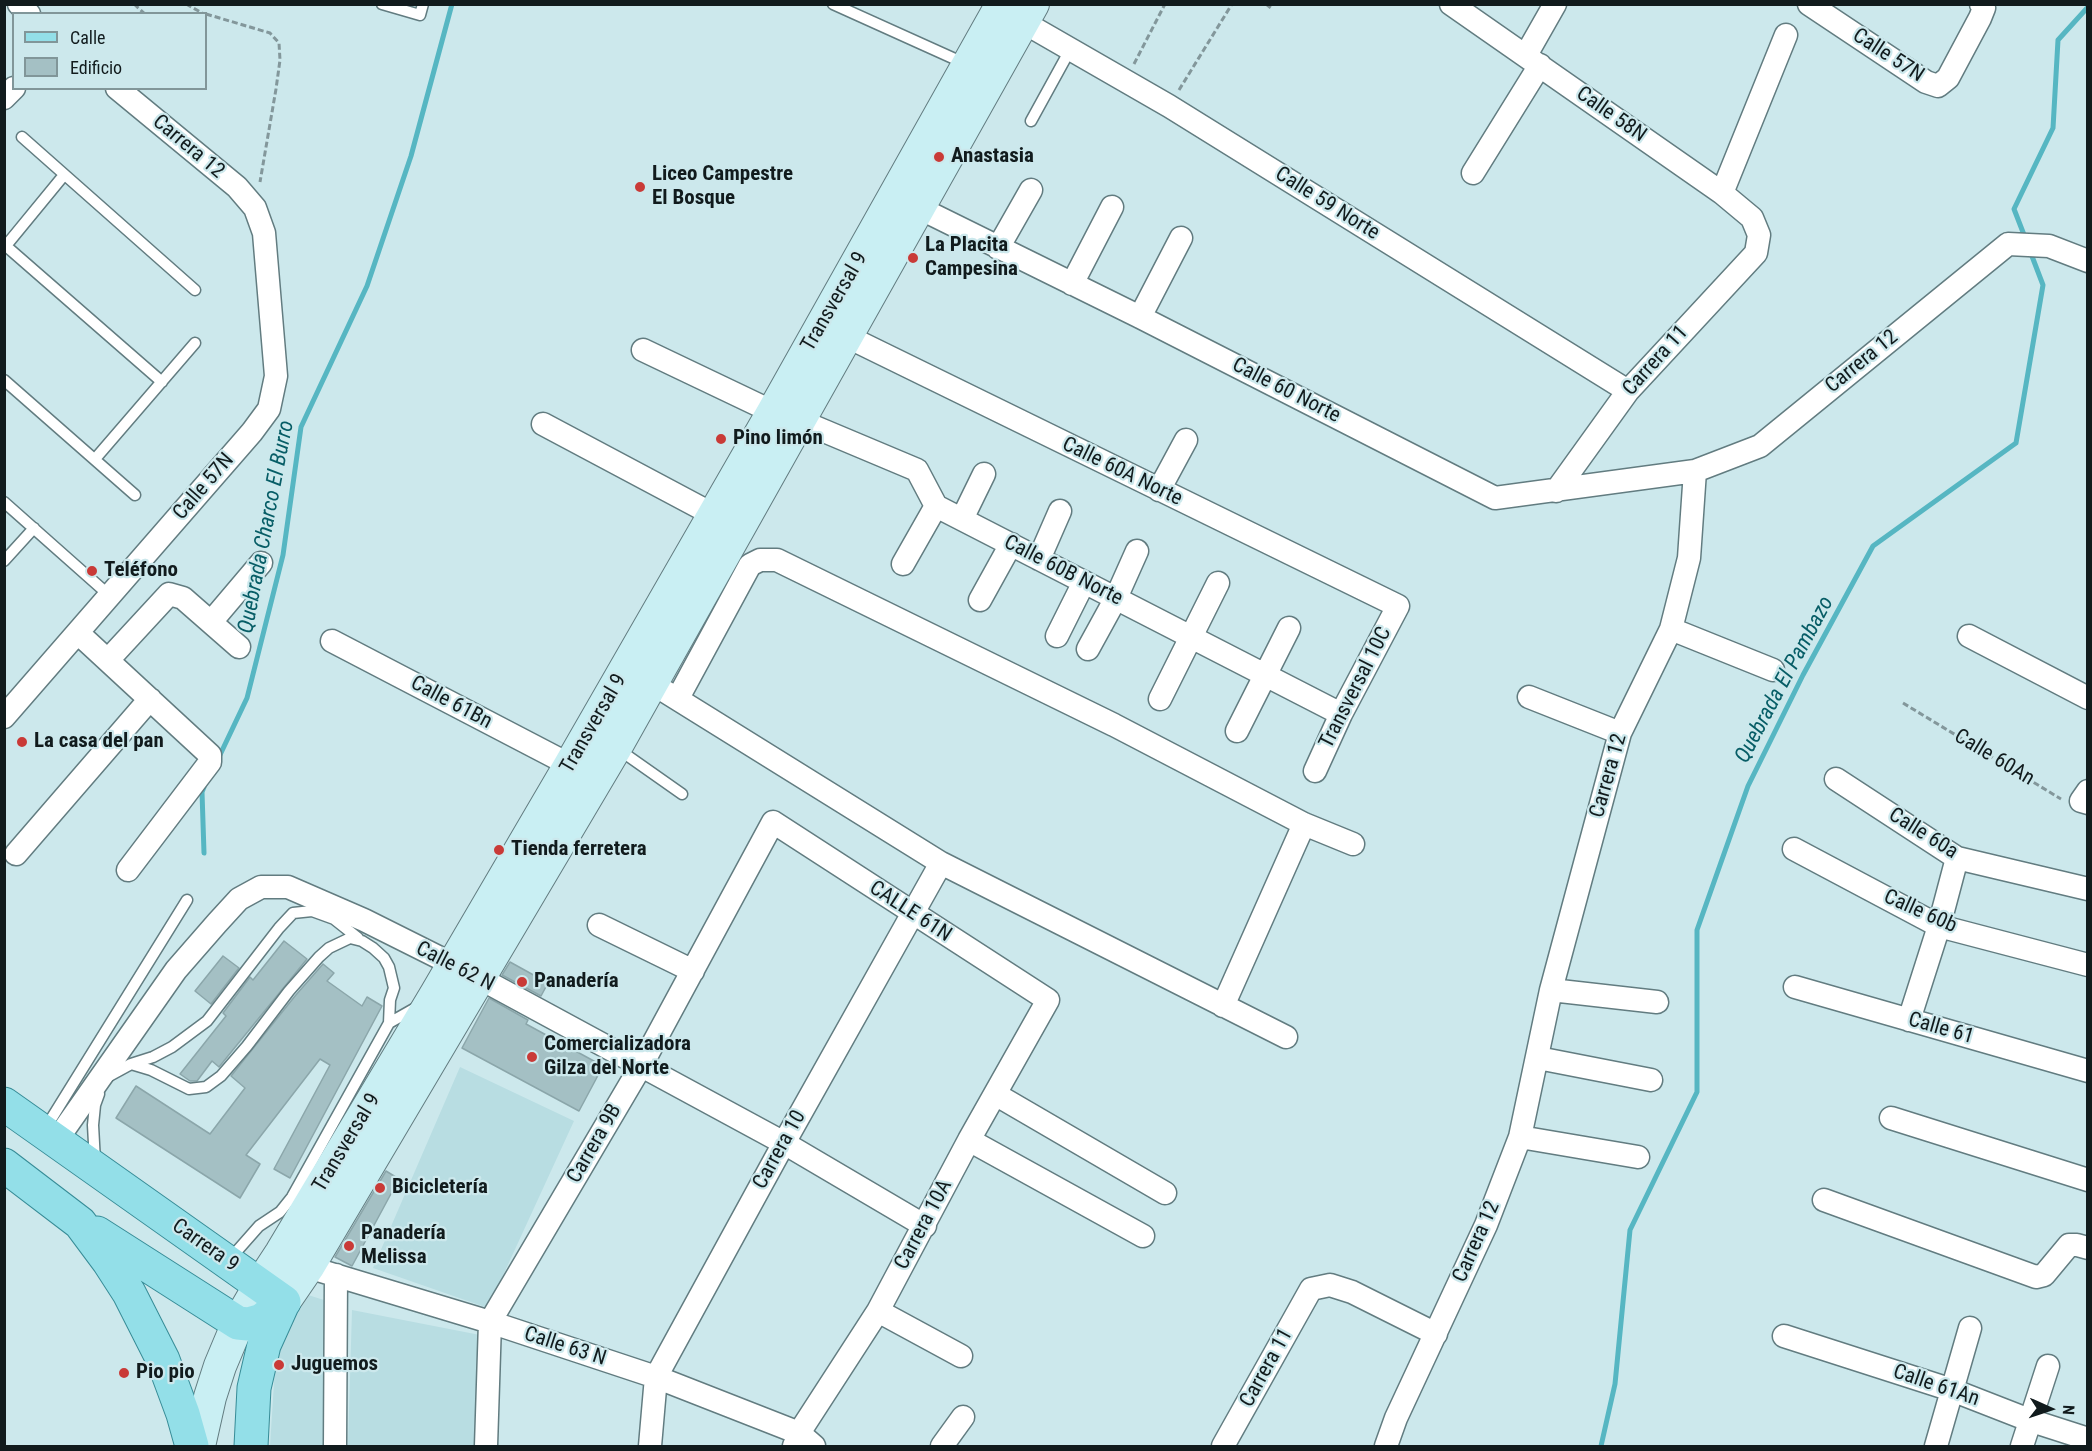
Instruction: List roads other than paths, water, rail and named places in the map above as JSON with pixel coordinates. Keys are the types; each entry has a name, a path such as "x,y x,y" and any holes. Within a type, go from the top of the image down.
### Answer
{"main road":[{"name":"Transversal 9","path":"272,1293 322,1271 466,972 570,765 714,515 846,336 969,65 1020,10"},
{"name":"Transversal 9","path":"272,1293 281,1253 436,994 466,972 616,747 665,691 786,416 907,202 1020,10"},
{"name":"Carrera 9","path":"4,1104 272,1293"},
{"path":"4,1165 80,1223 238,1323 248,1324 262,1320 272,1293"},
{"path":"80,1223 109,1262 151,1332 183,1414 192,1446"},
{"path":"251,1446 254,1388 264,1345 272,1293"},
{"path":"199,1446 210,1397 238,1323"}],"street":[{"name":"Calle 58N","path":"1451,4 1722,193 1752,218 1759,235"},
{"path":"1473,173 1533,60 1555,4"},
{"name":"Calle 57N","path":"1809,4 1926,82 1938,86 1948,78 1980,18 1983,6"},
{"name":"Calle 59 Norte","path":"1020,10 1070,50 1169,106 1628,391"},
{"path":"1722,193 1786,35"},
{"name":"Carrera 12","path":"119,90 237,187 255,208"},
{"path":"998,248 1031,190"},
{"name":"Calle 60 Norte","path":"907,202 1140,317 1495,498 1695,471"},
{"path":"1072,284 1112,207"},
{"name":"Calle 57N","path":"4,717 269,409 276,376 264,233 255,208"},
{"name":"Carrera 11","path":"1556,490 1628,391 1756,253 1759,235"},
{"path":"1140,317 1181,238"},
{"name":"Carrera 12","path":"1386,1446 1396,1418 1486,1225 1521,1137 1551,990 1620,733 1671,629 1689,558 1695,471 1760,446 2008,244 2049,246 2088,261"},
{"name":"Calle 60A Norte","path":"846,336 1398,606"},
{"path":"643,350 786,416 917,470 936,506 903,564"},
{"path":"543,424 714,515"},
{"path":"1159,490 1186,440"},
{"path":"962,519 984,474"},
{"name":"Calle 60B Norte","path":"936,506 1341,714"},
{"path":"1038,559 1060,511"},
{"path":"980,600 1011,544"},
{"path":"1088,648 1116,598 1137,551"},
{"path":"1286,1037 941,862 665,691 750,565 760,560 777,560 1114,725 1304,824 1353,844"},
{"path":"211,622 261,563"},
{"path":"1057,636 1084,582"},
{"path":"1160,699 1218,583"},
{"path":"108,660 169,594 183,598 239,647"},
{"name":"Transversal 10C","path":"1315,771 1341,714 1398,606"},
{"path":"1237,731 1289,628"},
{"path":"1671,629 1773,670"},
{"path":"78,633 210,755 210,762 128,870"},
{"path":"1969,636 2088,698"},
{"name":"Calle 61Bn","path":"332,641 570,765"},
{"path":"1529,698 1620,733"},
{"path":"16,855 150,699"},
{"name":"Calle 60a","path":"1836,778 1957,858 2088,889"},
{"name":"CALLE 61N","path":"773,822 1048,1000"},
{"name":"Carrera 9B","path":"486,1446 490,1322 641,1066 773,822"},
{"path":"1222,1006 1304,824"},
{"name":"Calle 60b","path":"1794,849 1939,926 2088,965"},
{"path":"1909,1020 1939,926 1957,858"},
{"name":"Carrera 10","path":"650,1446 656,1377 941,862"},
{"name":"Calle 62 N","path":"50,1136 176,970 239,899 261,887 288,887 364,920 466,972 784,1143 925,1226"},
{"path":"599,925 693,971"},
{"name":"Calle 61","path":"1795,987 2088,1071"},
{"path":"1551,990 1658,1002"},
{"name":"Carrera 10A","path":"803,1442 879,1311 969,1140 1048,1000"},
{"path":"1538,1058 1651,1080"},
{"path":"995,1094 1165,1193"},
{"path":"1891,1118 2088,1180"},
{"path":"1521,1137 1638,1157"},
{"path":"969,1140 1143,1236"},
{"path":"1824,1200 2036,1277 2044,1275 2070,1245 2088,1248"},
{"path":"322,1271 335,1446"},
{"name":"Calle 63 N","path":"322,1271 490,1322 656,1377 803,1442"},
{"name":"Carrera 11","path":"1223,1446 1311,1289 1330,1285 1352,1292 1436,1334"},
{"path":"879,1311 961,1356"},
{"path":"1935,1446 1970,1328"},
{"name":"Calle 61An","path":"1784,1336 1952,1390 2029,1420 2088,1439"},
{"path":"2022,1446 2048,1366"},
{"path":"942,1446 963,1417"}],"lane":[{"path":"382,4 420,15 423,4"},
{"path":"833,4 969,65"},
{"path":"1030,121 1070,50"},
{"path":"22,137 195,290"},
{"path":"64,175 5,247 162,382"},
{"path":"95,459 195,343"},
{"path":"4,380 135,495"},
{"path":"4,502 110,596"},
{"path":"4,561 34,528"},
{"path":"616,747 682,794"},
{"path":"50,1136 187,900"},
{"path":"95,1168 93,1125 95,1105 105,1079 118,1069 153,1057 172,1047 207,1021 293,913 312,911 334,919 384,958 390,967 394,988 390,1000 389,1023 292,1197 280,1212 259,1226 228,1262"},
{"path":"131,1064 151,1070 189,1089 206,1087 221,1076 289,991 324,952 350,938 362,941"},
{"path":"389,1023 429,1001 436,994"}],"waterway":[{"name":"Quebrada Charco El Burro","path":"219,757 247,698 283,555 301,427 367,286 411,156 452,4"},
{"name":"Quebrada El Pambazo","path":"2026,240 2014,209 2053,128 2058,40 2088,7"},
{"name":"Quebrada El Pambazo","path":"1601,1446 1615,1384 1630,1230 1697,1092 1697,930 1748,786 1803,675 1873,546 2016,443 2043,285 2030,251"},
{"name":"Quebrada Charco El Burro","path":"204,787 202,792 204,853"}],"place":[{"name":"Anastasia","path":"939,157"},
{"name":"Liceo Campestre El Bosque","path":"640,187"},
{"name":"La Placita Campesina","path":"913,258"},
{"name":"Pino limón","path":"721,439"},
{"name":"Teléfono","path":"92,571"},
{"name":"La casa del pan","path":"22,742"},
{"name":"Tienda ferretera","path":"499,850"},
{"name":"Panadería","path":"522,982"},
{"name":"Comercializadora Gilza del Norte","path":"532,1057"},
{"name":"Bicicletería","path":"380,1188"},
{"name":"Panadería Melissa","path":"349,1246"},
{"name":"Juguemos","path":"279,1365"},
{"name":"Pio pio","path":"124,1373"}]}
